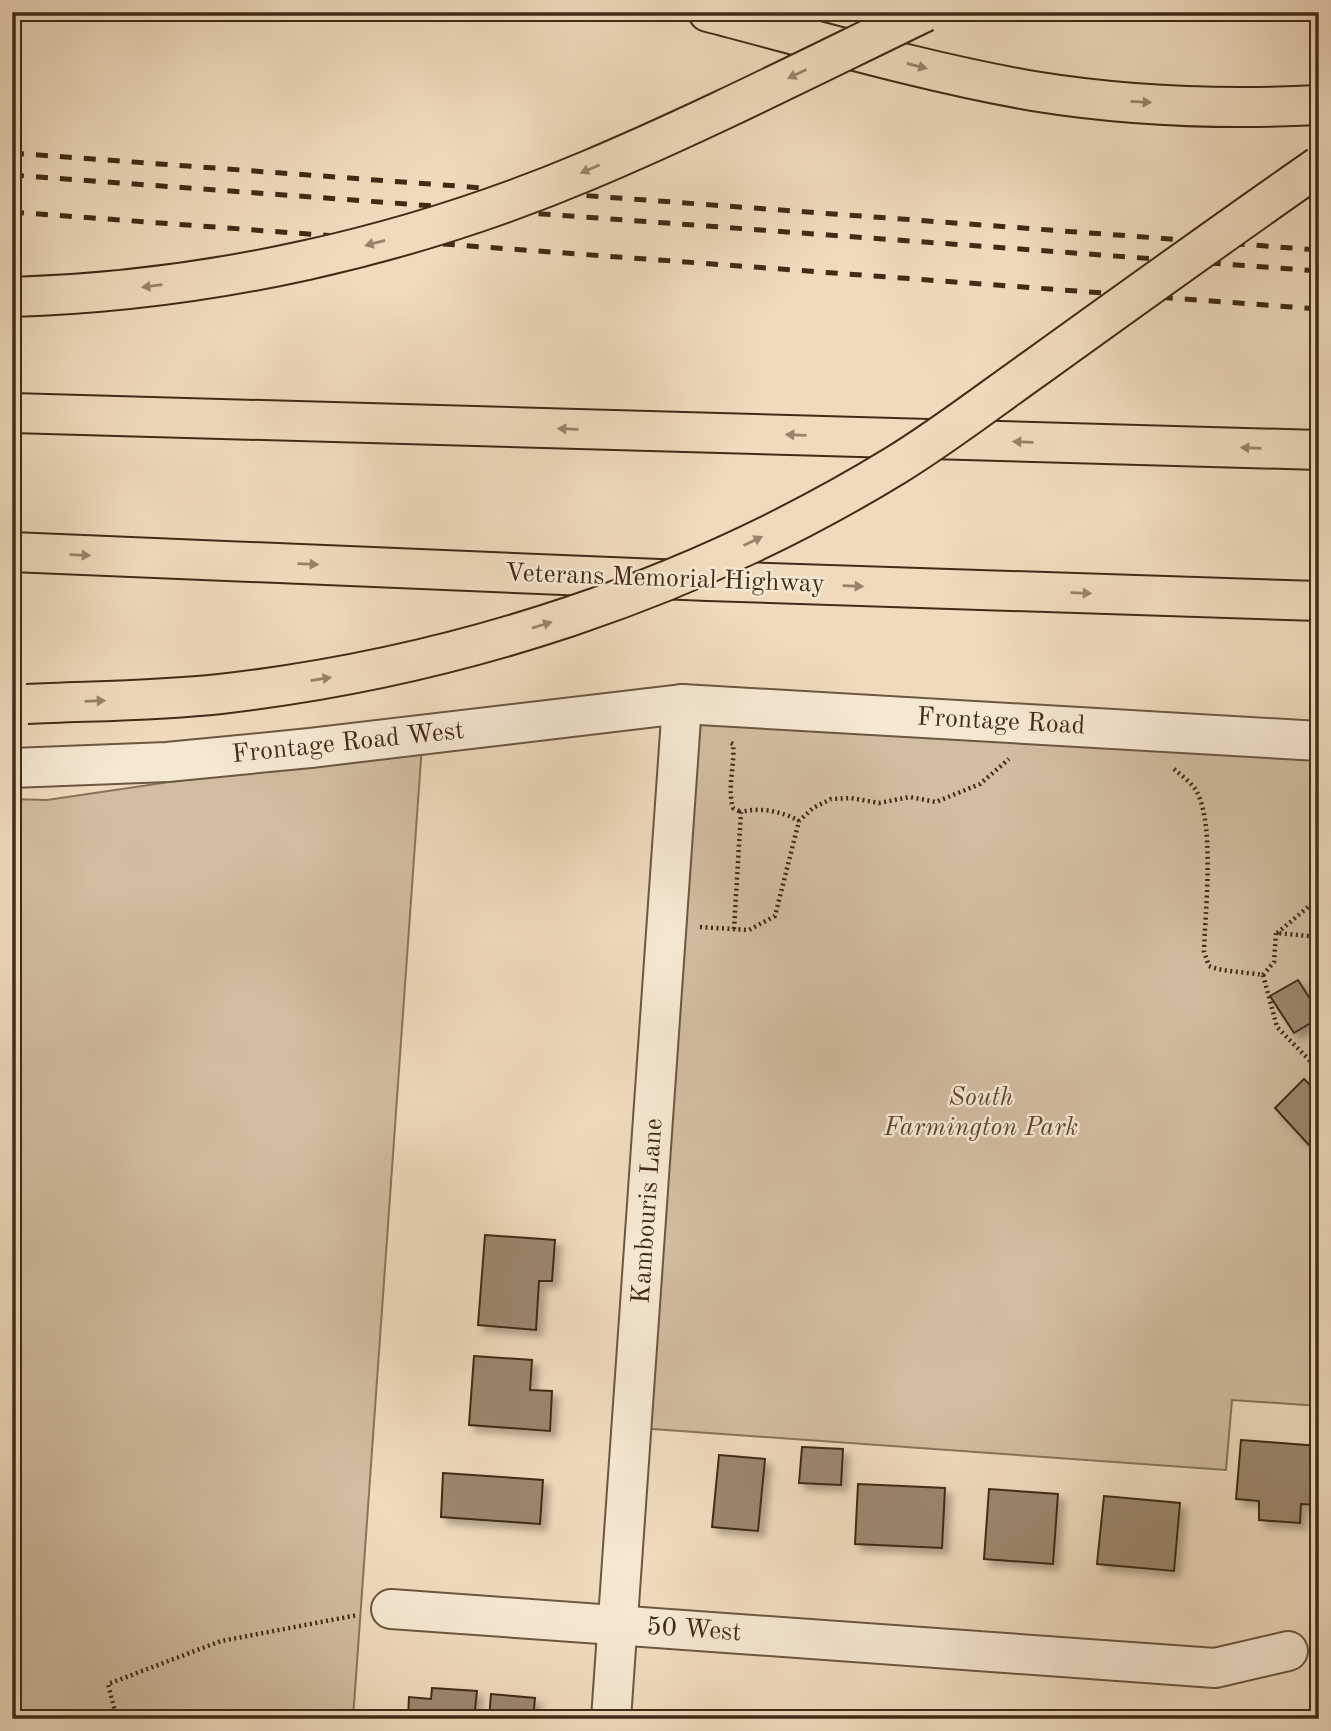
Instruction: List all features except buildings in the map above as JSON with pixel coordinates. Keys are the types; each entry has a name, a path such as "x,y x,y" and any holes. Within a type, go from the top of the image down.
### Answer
{"highway":[{"path":"708,12 941,72 1034,91 1117,101 1200,106 1319,105"},
{"path":"12,297 144,287 228,276 321,257 438,225 588,170 686,127 925,12"},
{"path":"19,704 220,694 358,673 435,656 510,635 588,611 656,585 821,508 898,464 1319,166"},
{"path":"12,414 1319,450"},
{"name":"Veterans Memorial Highway","path":"12,552 694,581 1319,601"}],"street":[{"name":"Frontage Road","path":"682,704 1319,741"},
{"name":"Frontage Road West","path":"12,768 193,760 404,738 682,704"},
{"name":"Kambouris Lane","path":"611,1719 682,704"},
{"name":"50 West","path":"391,1609 1215,1668 1288,1651"}],"path":[{"path":"1172,731 1170,767 1185,778 1197,792 1203,810 1206,862 1204,952 1209,966 1219,971 1240,970 1263,975"},
{"path":"726,739 733,744 730,795 733,808 741,812 755,808 789,815 799,821"},
{"path":"668,925 749,930 775,916 799,821 813,807 831,799 851,798 879,803 910,797 936,802 980,784 1011,758"},
{"path":"734,929 741,812"},
{"path":"1263,975 1274,962 1276,933 1319,898"},
{"path":"1276,933 1319,937"},
{"path":"1263,975 1277,1027 1319,1070"},
{"path":"117,1719 108,1684 220,1641 391,1609"}],"green space":[{"name":"South Farmington Park","path":"666,714 1319,759 1319,1406 1232,1400 1226,1470 625,1427"},
{"path":"422,745 353,1719 12,1719 12,799 47,800"}],"railway":[{"path":"12,153 1319,250"},
{"path":"12,175 1319,271"},
{"path":"12,212 1319,309"}]}
